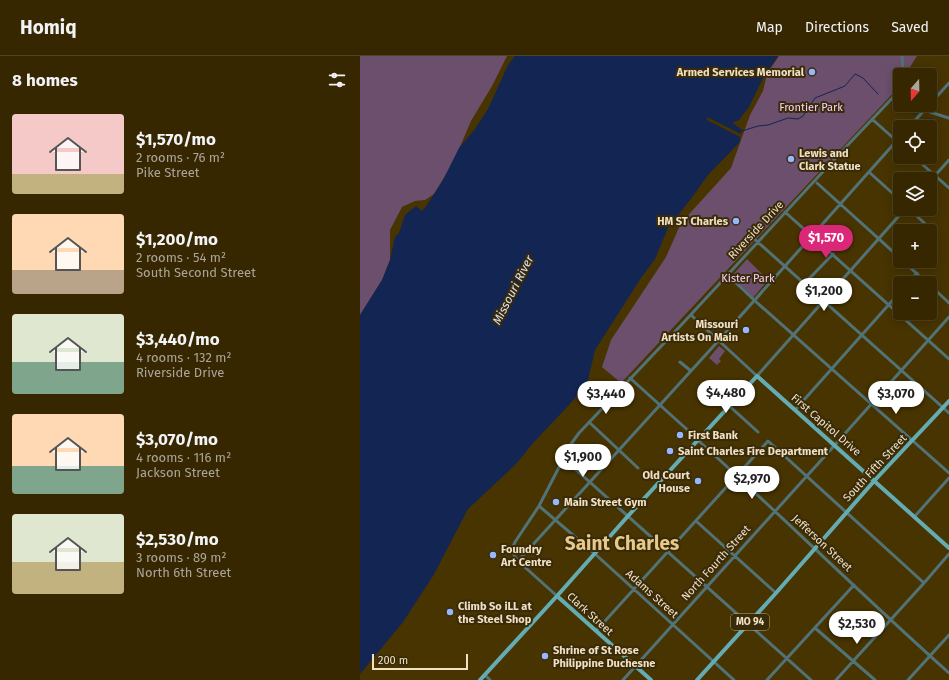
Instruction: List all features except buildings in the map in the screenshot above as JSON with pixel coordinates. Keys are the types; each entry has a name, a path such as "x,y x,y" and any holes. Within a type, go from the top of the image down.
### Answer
{"main road":[{"path":"480,680 594,553 757,376"},
{"name":"First Capitol Drive","path":"757,376 875,480 949,548"},
{"name":"South Fifth Street","path":"815,548 875,480 949,401"},
{"name":"MO 94","path":"697,680 815,548"},
{"name":"Clark Street","path":"557,596 651,680"}],"street":[{"path":"902,56 903,68"},
{"path":"937,96 949,83"},
{"name":"Riverside Drive","path":"518,561 513,552 513,545 539,506 574,438 691,315 727,274 893,97"},
{"path":"915,120 923,112"},
{"path":"932,112 934,114 949,118"},
{"path":"872,119 893,138"},
{"path":"518,561 691,371 893,144"},
{"path":"937,173 949,160"},
{"path":"922,164 932,172"},
{"path":"869,172 893,194"},
{"path":"937,177 949,188"},
{"path":"817,183 893,252"},
{"path":"786,212 949,359"},
{"path":"757,376 899,216"},
{"path":"917,216 925,224"},
{"path":"751,236 949,413"},
{"path":"804,284 832,254"},
{"path":"911,268 919,276"},
{"path":"727,274 754,300 949,473"},
{"path":"937,292 949,303"},
{"path":"795,410 893,300"},
{"name":"First Capitol Drive","path":"691,315 757,376"},
{"name":"North Fourth Street","path":"623,680 816,467 949,317"},
{"path":"680,362 691,371"},
{"name":"Jefferson Street","path":"630,378 949,673"},
{"path":"704,383 758,432"},
{"path":"589,422 638,468"},
{"path":"596,631 768,441 924,583"},
{"path":"564,459 811,680"},
{"path":"915,516 949,478"},
{"name":"Adams Street","path":"539,506 594,553 734,680"},
{"path":"696,521 776,593"},
{"path":"836,680 949,554"},
{"name":"Clark Street","path":"518,561 557,596"},
{"path":"767,680 854,585"},
{"path":"815,628 854,660 875,680"},
{"path":"908,680 949,635"},
{"path":"485,675 490,680"}],"green space":[{"path":"360,56 507,56 492,86 471,121 453,163 434,194 425,200 415,201 402,207 390,230 390,260 382,280 360,315"},
{"name":"Frontier Park","path":"779,56 917,56 909,68 893,68 893,93 621,383 602,367 611,340 666,257 681,223 731,168 750,115 763,91 767,74"},
{"name":"Kister Park","path":"747,259 768,280 752,299 729,279"},
{"path":"719,346 725,351 719,359 721,361 717,365 709,358"}],"water":[{"name":"Missouri River","path":"515,56 778,56 764,76 749,107 738,121 733,122 742,130 741,134 707,117 707,120 740,137 740,142 708,175 668,228 655,259 641,278 595,350 587,384 516,464 468,509 433,576 403,622 360,674 360,315 382,280 390,260 395,237 399,233 405,215 416,206 422,211 427,205 443,180 459,148 475,129 488,109 508,65"}],"waterway":[{"path":"742,131 758,126 768,125 788,118 798,119 803,116 815,98 845,86 855,74 863,78 878,94"},
{"path":"891,102 900,108 915,114"},
{"path":"924,119 932,119 939,122"}],"place":[{"name":"Armed Services Memorial","path":"812,72"},
{"name":"Lewis and Clark Statue","path":"791,159"},
{"name":"HM ST Charles","path":"736,221"},
{"name":"Missouri Artists On Main","path":"746,330"},
{"name":"First Bank","path":"680,435"},
{"name":"Saint Charles Fire Department","path":"670,451"},
{"name":"Old Court House","path":"698,481"},
{"name":"Main Street Gym","path":"556,502"},
{"name":"Foundry Art Centre","path":"493,555"},
{"name":"Climb So iLL at the Steel Shop","path":"450,612"},
{"name":"Shrine of St Rose Philippine Duchesne","path":"545,656"}],"district":[{"name":"Saint Charles","path":"622,543"}]}
